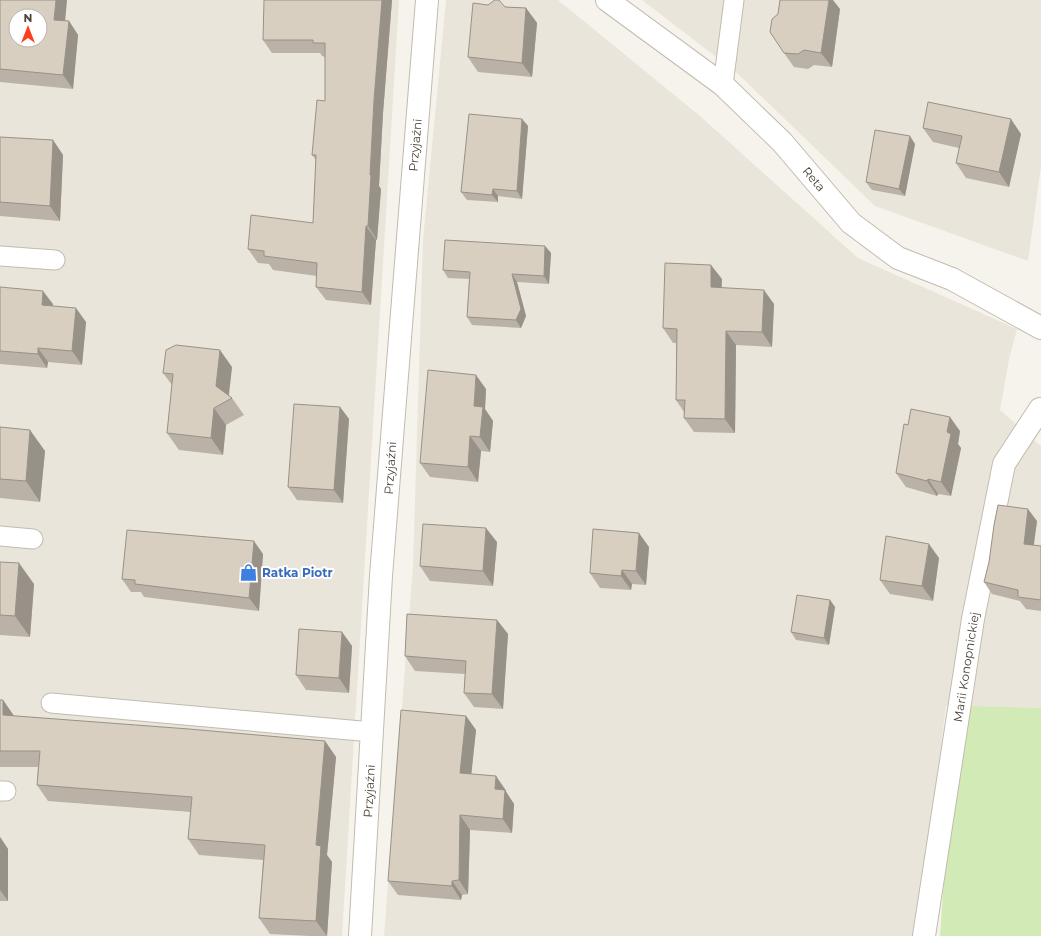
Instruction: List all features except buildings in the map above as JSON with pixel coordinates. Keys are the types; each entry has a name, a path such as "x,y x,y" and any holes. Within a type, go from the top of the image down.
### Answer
{"street":[{"name":"Przyjaźni","path":"360,936 381,576 427,0"},
{"name":"Reta","path":"608,0 723,85 782,142 851,223 898,258 952,279 1041,328"},
{"name":"Marii Konopnickiej","path":"924,936 973,619 1004,464 1041,408"}],"lane":[{"path":"723,85 734,0"},
{"path":"0,256 55,260"},
{"path":"0,536 33,539"},
{"path":"51,703 372,732"}],"shaded area":[{"path":"0,0 399,0 342,936 0,936"},
{"path":"446,0 558,0 700,116 858,258 1017,329 1009,359 1000,410 1041,446 1041,708 946,706 917,936 384,936 413,566 423,240"},
{"path":"642,0 1041,0 1041,166 1028,261 875,206 737,73"}],"green space":[{"path":"968,706 1041,708 1041,936 940,936 943,892"}],"place":[{"name":"Ratka Piotr","path":"249,572"}]}
